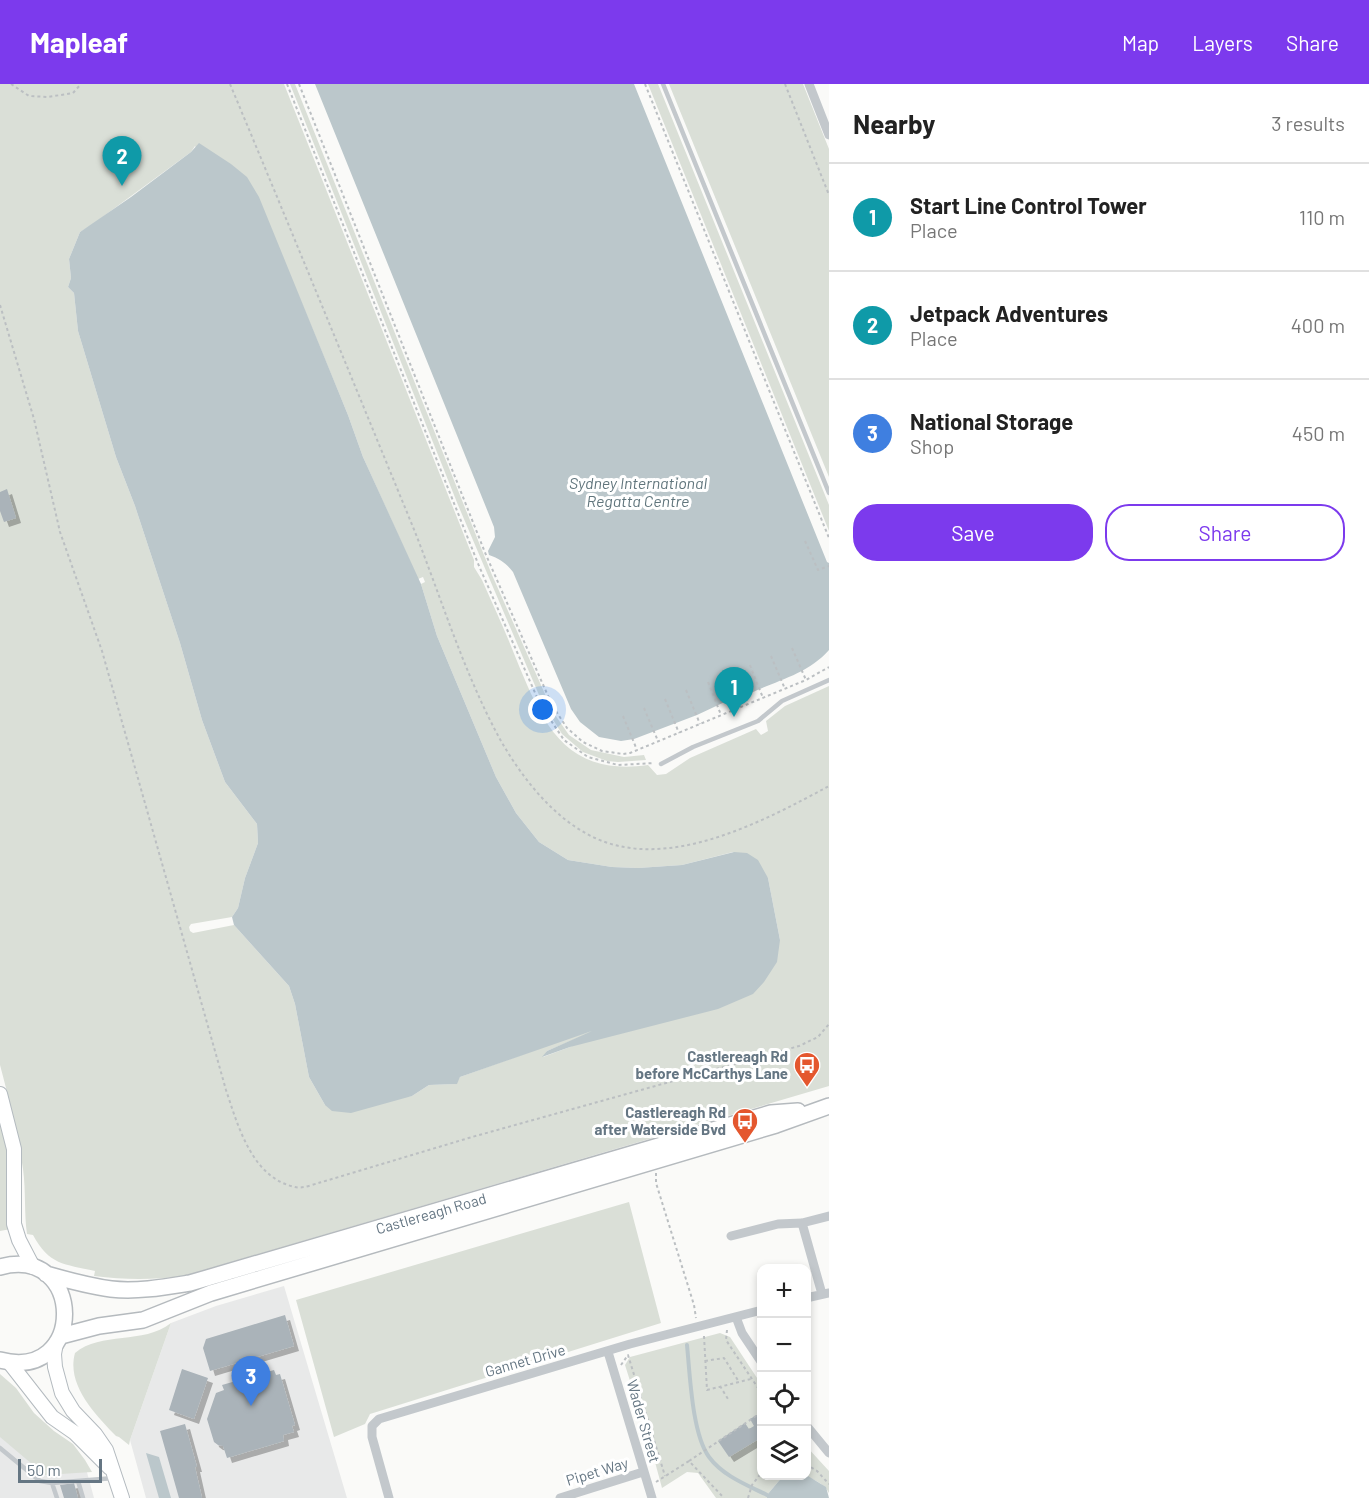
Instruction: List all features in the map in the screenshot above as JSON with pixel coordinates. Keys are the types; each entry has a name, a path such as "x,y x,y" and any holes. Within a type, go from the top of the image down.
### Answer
{"main road":[{"path":"0,1094 14,1149 15,1224 19,1240 40,1271 56,1284 64,1302 65,1323 58,1339 49,1351 31,1361 5,1361"},
{"name":"Castlereagh Road","path":"58,1339 99,1326 144,1320 211,1293 776,1125 829,1106"},
{"name":"Castlereagh Road","path":"0,1267 12,1264 68,1281 111,1289 163,1287 190,1283 771,1113 813,1110"},
{"path":"58,1339 54,1361 62,1393 73,1411 95,1434 106,1450 122,1498"},
{"path":"5,1361 52,1416 75,1433 114,1474"}],"street":[{"path":"809,84 829,135"},
{"path":"731,1236 778,1224 802,1223 829,1216"},
{"path":"802,1223 826,1293 811,1297"},
{"name":"Gannet Drive","path":"389,1498 372,1437 372,1426 379,1419 698,1326 757,1311"},
{"path":"733,1317 757,1356"},
{"name":"Wader Street","path":"608,1352 652,1498"},
{"path":"808,1426 829,1454"},
{"name":"Pipet Way","path":"560,1498 643,1472"}],"lane":[{"path":"663,84 829,493"},
{"path":"662,764 693,747 758,721 782,701 829,680"},
{"path":"0,1448 40,1481 52,1483 78,1481 114,1474"},
{"path":"78,1481 83,1498"},
{"path":"52,1483 57,1498"}],"path":[{"path":"11,84 29,96 48,97 73,93 81,84"},
{"path":"231,84 426,559 480,700 502,742 532,788 565,819 596,838 636,849 673,849 719,836 785,810 829,786"},
{"path":"286,84 479,566 540,704 564,740 588,757 618,765 662,764"},
{"path":"299,84 486,555 552,705 567,728 583,742 602,751 623,754 658,742 806,680 829,667"},
{"path":"645,84 829,538"},
{"path":"784,84 829,195"},
{"path":"0,305 34,419 60,532 102,651 226,1090 240,1131 271,1178 297,1188 322,1182 472,1137 799,1046 818,1037 829,1024"},
{"path":"806,541 818,570 829,566"},
{"path":"792,648 806,680"},
{"path":"771,656 784,689"},
{"path":"750,665 763,698"},
{"path":"729,673 742,706"},
{"path":"708,682 721,715"},
{"path":"686,690 700,724"},
{"path":"665,699 679,733"},
{"path":"644,708 658,742"},
{"path":"623,716 637,750"},
{"path":"656,1161 656,1183 694,1305 698,1326 705,1340 707,1390 751,1379"},
{"path":"733,1317 726,1340 757,1387"},
{"path":"614,1370 628,1355 665,1476"},
{"path":"705,1361 724,1358 739,1382"},
{"path":"720,1386 728,1399"},
{"path":"648,1487 757,1415"},
{"path":"689,1461 724,1498"},
{"path":"811,1467 829,1484"},
{"path":"748,1498 757,1477"}],"shaded area":[{"path":"0,84 284,84 474,560 474,567 482,580 535,703 560,740 576,753 596,762 619,766 648,765 657,775 666,774 690,758 756,729 761,735 768,731 766,721 785,706 829,686 829,1086 184,1276 128,1279 94,1276 95,1271 58,1262 45,1252 33,1235 27,1234 21,1156 0,1065","holes":["195,146 298,294 363,457 418,579 423,577 425,582 421,584 437,636 496,777 516,813 539,842 568,860 612,867 638,868 682,865 733,852 768,878 780,940 570,1047 543,1057 547,1051 601,1028 460,1077 456,1084 429,1085 412,1096 325,1105 309,1077 295,1004 289,986 234,925 193,933 190,931 191,924 232,917 238,908 245,878 258,843 257,824 225,782 202,720 180,643 135,506 116,457 78,331 74,293 68,287 71,278 69,259 80,232 191,152"]},
{"path":"290,84 295,84 492,575 553,712 569,735 591,750 624,757 644,755 646,760 607,761 583,752 562,734 542,702 458,505"},
{"path":"648,84 658,84 829,505 829,531"},
{"path":"669,84 803,84 829,149 829,477"},
{"path":"0,1111 7,1143 11,1229 0,1231"},
{"path":"629,1202 661,1323 370,1414 365,1424 334,1437 296,1300"},
{"path":"284,1286 347,1498 146,1498 130,1440 171,1323 216,1306"},
{"path":"171,1323 129,1445 116,1436 85,1399 75,1377 73,1365 75,1353 97,1342 148,1334"},
{"path":"720,1333 730,1337 757,1378 757,1480 780,1480 767,1498 716,1498 698,1473 687,1472 662,1488 652,1451 654,1449 635,1384 631,1384 625,1365 630,1357"},
{"path":"0,1374 16,1388 34,1413 73,1444 92,1472 45,1475 0,1437"},
{"path":"0,1396 85,1465 94,1498 0,1498"},
{"path":"811,1451 829,1471 829,1493 817,1481 811,1479"}],"water":[{"name":"Sydney International Regatta Centre","path":"315,84 634,84 829,563 829,650 821,658 792,676 751,693 746,692 697,715 634,739 621,741 599,737 580,722 571,709 513,572 508,566 489,555 488,551 495,537 494,527"},
{"path":"199,143 247,177 259,197 363,457 421,584 437,636 496,777 516,813 539,842 568,860 612,867 638,868 682,865 734,852 747,853 758,860 768,878 780,940 777,962 753,994 718,1009 570,1047 542,1057 547,1051 592,1031 460,1077 457,1084 429,1085 412,1096 351,1113 332,1111 325,1105 309,1077 295,1004 289,986 234,925 232,917 238,908 245,878 258,843 257,824 225,782 202,720 180,643 135,506 116,457 78,331 74,293 68,287 71,278 69,259 80,232 131,197 191,152"},
{"path":"146,1453 159,1457 171,1498 159,1498"},
{"path":"811,1478 826,1487 829,1498 767,1498 780,1480 811,1480"}],"building":[{"path":"7,489 16,518 4,522 0,511 0,492"},
{"path":"285,1315 294,1346 210,1371 203,1348 206,1339"},
{"path":"182,1369 208,1378 194,1419 169,1410"},
{"path":"274,1370 276,1375 280,1374 295,1425 292,1426 294,1432 283,1435 284,1441 227,1458 223,1446 214,1442 207,1419 216,1393 224,1390 222,1385"},
{"path":"757,1415 757,1440 729,1457 718,1441 745,1423 749,1429 754,1426 750,1419"},
{"path":"185,1424 197,1467 195,1467 202,1498 179,1498 160,1431"},
{"path":"74,1483 78,1498 64,1498 60,1485"}],"waterway":[{"path":"687,1345 695,1419 703,1447 721,1470 767,1495"}],"place":[{"name":"Jetpack Adventures","path":"122,186"},
{"name":"Start Line Control Tower","path":"734,717"},
{"name":"Castlereagh Rd before McCarthys Lane","path":"807,1088"},
{"name":"Castlereagh Rd after Waterside Bvd","path":"745,1144"},
{"name":"National Storage","path":"251,1406"}]}
